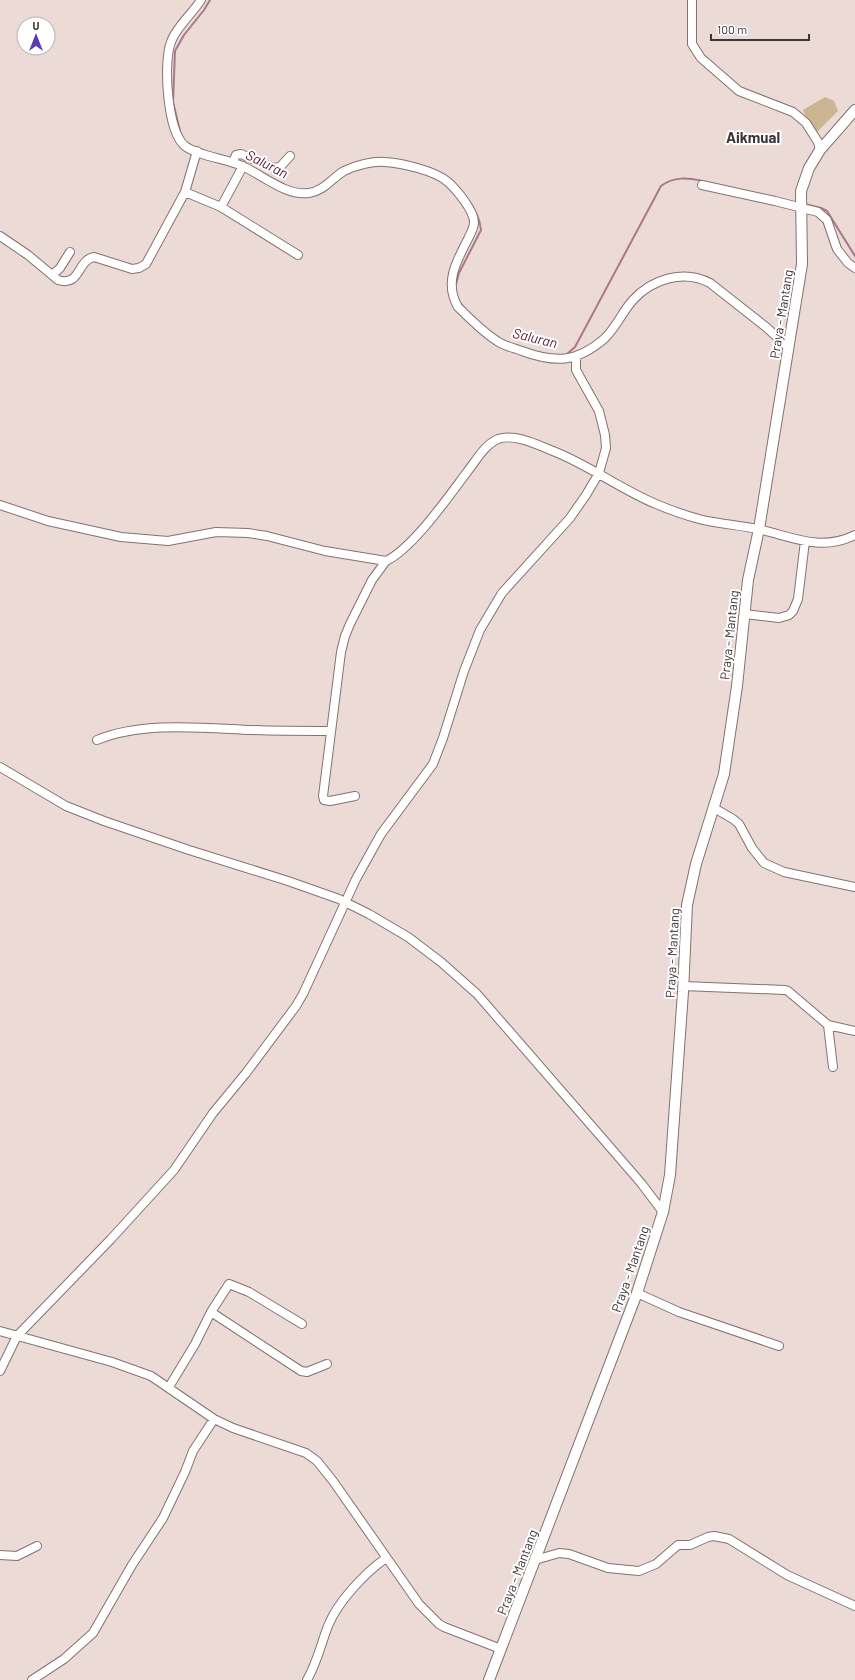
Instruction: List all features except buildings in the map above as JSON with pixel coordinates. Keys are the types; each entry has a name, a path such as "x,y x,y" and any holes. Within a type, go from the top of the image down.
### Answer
{"main road":[{"name":"Praya - Mantang","path":"489,1680 637,1293 663,1212 670,1175 687,905 696,864 714,808 725,766 737,686 748,580 759,529 802,264 800,207 801,191 809,168 820,150 855,110"}],"street":[{"path":"201,0 171,40 168,55 168,96 170,111 178,138 184,145 197,151 234,159 243,166 277,185 300,193 316,191 350,168 372,163 385,162 396,164 441,177 449,183 466,204 473,215 474,221 474,227 458,260 452,277 450,287 451,293 458,307 497,341 506,346 542,358 560,359 576,356 588,350 607,336 633,300 655,283 674,276 690,276 701,278 710,283 789,344"},
{"path":"692,0 692,44 701,58 739,91 794,112 806,123 818,142 820,150"},
{"path":"0,236 62,281 71,281 75,278 86,261 94,257 132,268 142,266 146,264 154,252 185,192 197,151"},
{"path":"234,159 241,154 249,156 274,168 280,167 290,156"},
{"path":"221,207 243,166"},
{"path":"702,185 800,207 823,215 827,220 837,249 848,263 855,268"},
{"path":"185,192 221,207 298,255"},
{"path":"52,275 60,268 70,252"},
{"path":"0,1371 16,1336 116,1234 164,1181 181,1160 213,1113 246,1073 296,1006 346,903 356,879 381,834 433,764 477,637 502,593 570,518 586,496 599,473 606,448 605,435 599,411 576,370 576,356"},
{"path":"355,796 330,801 324,800 323,796 341,652 345,636 372,580 386,561 412,541 489,444 499,439 521,439 567,456 636,494 675,512 700,519 759,529 818,544 834,543 855,535"},
{"path":"0,505 48,521 121,537 168,541 216,532 248,533 267,536 324,551 386,561"},
{"path":"744,614 779,618 789,615 794,611 798,599 805,541"},
{"path":"97,740 112,734 131,731 190,728 262,731 331,731"},
{"path":"0,767 66,806 104,821 189,850 288,881 346,903 408,937 441,962 477,994 603,1138 663,1212"},
{"path":"714,808 739,824 752,848 764,864 784,872 855,887"},
{"path":"683,986 785,990 795,996 828,1025 855,1031"},
{"path":"828,1025 833,1067"},
{"path":"169,1387 195,1344 210,1312 227,1286 231,1284 249,1292 302,1324"},
{"path":"637,1293 679,1312 780,1346"},
{"path":"210,1312 259,1345 301,1370 306,1372 327,1364"},
{"path":"0,1331 140,1371 169,1387 214,1418 233,1428 308,1455 317,1462 333,1480 419,1604 439,1624 501,1650"},
{"path":"32,1680 64,1659 93,1632 132,1565 160,1523 185,1472 193,1451 214,1418"},
{"path":"535,1560 559,1553 569,1554 608,1568 639,1571 656,1564 678,1546 690,1545 714,1536 729,1539 787,1575 855,1606"},
{"path":"0,1555 17,1556 37,1546"},
{"path":"307,1680 321,1651 331,1619 345,1599 366,1574 386,1558"}],"shaded area":[{"path":"825,97 834,101 838,111 817,132 808,122 803,110"}],"waterway":[{"name":"Saluran","path":"180,131 173,102 175,51 184,35 210,0"},
{"name":"Saluran","path":"567,354 575,347 661,186 676,179 703,181"},
{"name":"Saluran","path":"456,284 459,273 481,230 477,214 468,200"},
{"name":"Saluran","path":"805,204 827,211 855,256"},
{"name":"Saluran","path":"459,301 465,309"}],"district":[{"name":"Aikmual","path":"753,138"}]}
